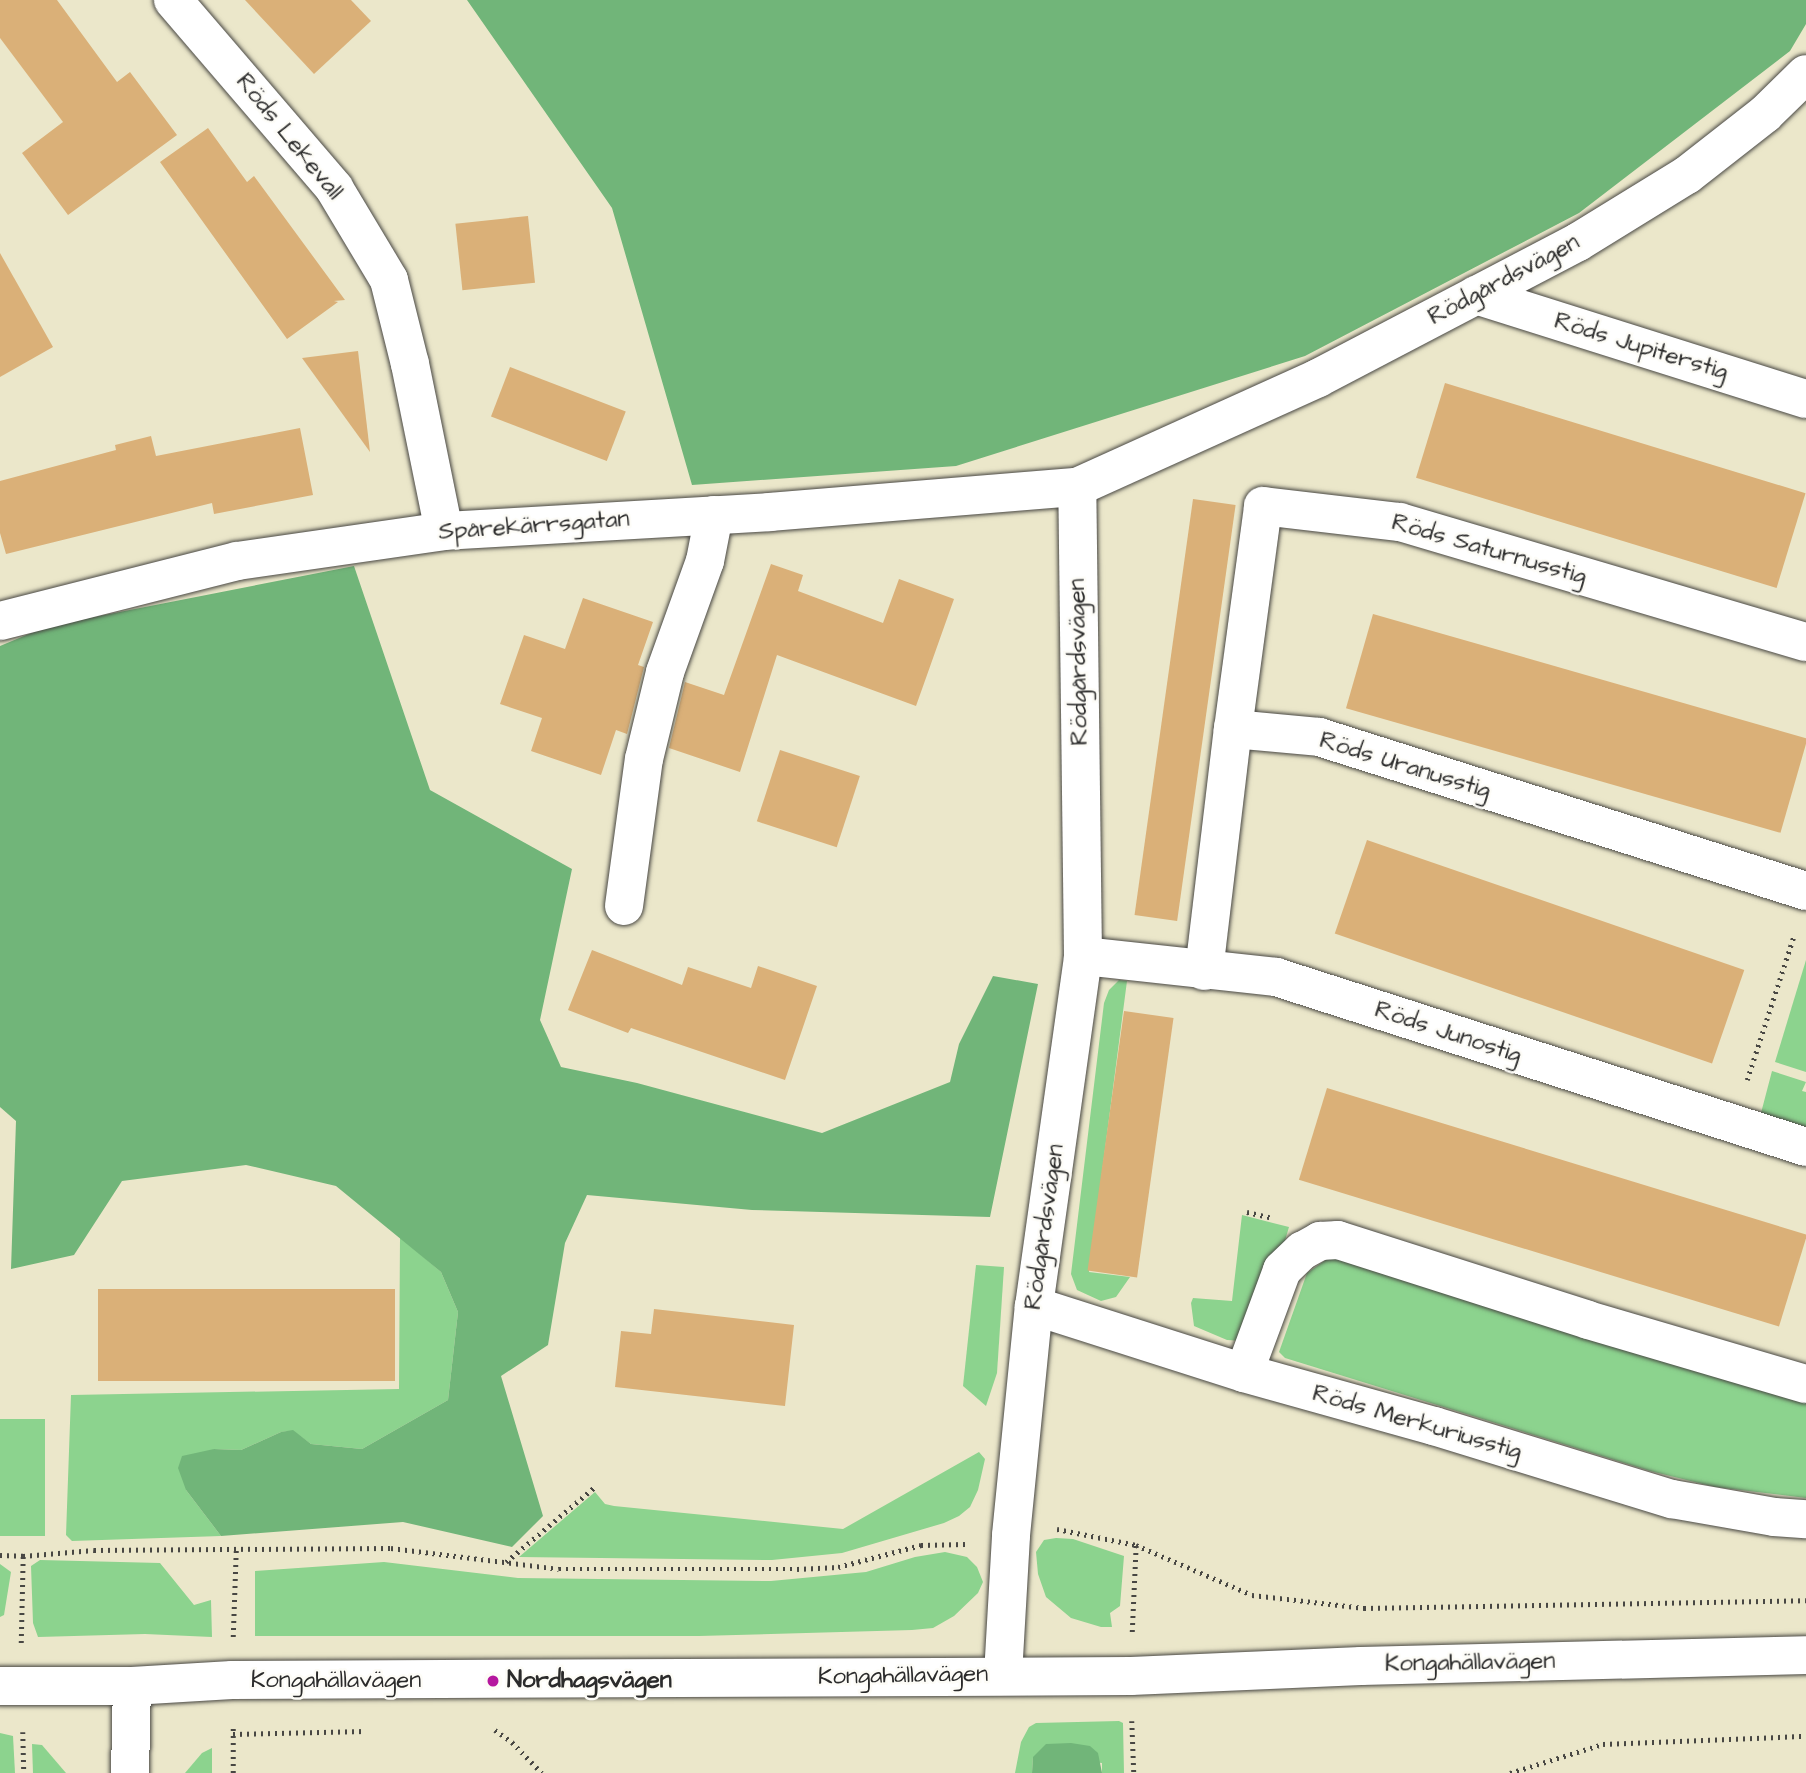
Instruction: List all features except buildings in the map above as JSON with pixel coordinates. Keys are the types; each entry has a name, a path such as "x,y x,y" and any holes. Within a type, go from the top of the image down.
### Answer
{"street":[{"name":"Röds Lekevall","path":"173,0 334,188 388,280 410,364 444,531"},
{"name":"Rödgårdsvägen","path":"1003,1675 1011,1535 1034,1306 1083,956 1077,487 1318,378 1578,242 1687,175 1765,114 1806,74"},
{"name":"Röds Jupiterstig","path":"1476,295 1806,399"},
{"name":"Spårekärrsgatan","path":"0,621 237,561 444,531 714,515 1077,487"},
{"name":"Röds Saturnusstig","path":"1233,729 1263,506 1400,522 1806,642"},
{"path":"624,906 644,759 665,672 705,561 714,515"},
{"path":"1204,971 1233,729"},
{"name":"Röds Uranusstig","path":"1233,729 1319,737 1802,907"},
{"name":"Röds Junostig","path":"1083,956 1276,977 1806,1147"},
{"path":"1244,1373 1282,1270 1301,1251 1320,1241 1338,1240 1588,1320 1806,1384"},
{"name":"Röds Merkuriusstig","path":"1034,1306 1244,1373 1434,1426 1672,1499 1774,1517 1806,1519"},
{"name":"Kongahällavägen","path":"0,1686 132,1686 232,1681 1131,1676 1361,1666 1806,1656"},
{"path":"130,1773 132,1686"}],"path":[{"path":"1733,1125 1802,907"},
{"path":"506,1562 596,1486"},
{"path":"0,1555 23,1556 94,1550 391,1548 559,1569 797,1569 838,1567 921,1545 963,1545 1011,1535 1061,1529 1136,1545 1252,1595 1364,1608 1806,1600"},
{"path":"495,1730 542,1773"},
{"path":"233,1734 366,1731"},
{"path":"23,1735 24,1773"},
{"path":"1510,1773 1603,1744 1806,1736"}],"green space":[{"path":"467,0 1806,0 1806,24 1790,51 1579,213 1305,356 956,466 692,485 612,208"},
{"path":"354,566 430,790 572,869 540,1020 561,1067 637,1083 822,1133 950,1082 959,1044 993,976 1038,984 990,1217 752,1210 587,1195 565,1243 548,1345 501,1376 543,1516 512,1547 403,1522 221,1536 186,1490 178,1468 182,1456 214,1449 241,1450 281,1432 293,1430 311,1444 362,1449 448,1400 458,1312 441,1272 336,1186 246,1165 122,1181 74,1255 11,1269 16,1121 0,1107 0,646 48,626"},
{"path":"1806,960 1806,1072 1775,1062"},
{"path":"1119,980 1127,981 1089,1272 1130,1277 1116,1297 1101,1301 1077,1290 1071,1274 1104,1003 1109,990"},
{"path":"1772,1071 1806,1082 1802,1091 1806,1092 1806,1127 1761,1113"},
{"path":"1242,1215 1289,1227 1259,1327 1243,1341 1227,1340 1194,1326 1191,1303 1193,1298 1232,1301"},
{"path":"400,1237 441,1272 458,1312 448,1400 362,1449 311,1444 293,1431 281,1432 241,1450 214,1449 186,1490 221,1536 72,1541 66,1535 71,1395 399,1389"},
{"path":"1337,1258 1806,1400 1806,1498 1715,1487 1650,1471 1285,1358 1279,1352 1307,1273 1327,1259"},
{"path":"976,1265 1004,1267 997,1373 986,1406 963,1386"},
{"path":"0,1419 45,1419 45,1536 0,1536"},
{"path":"979,1452 985,1459 978,1490 970,1507 959,1516 944,1523 842,1553 772,1560 519,1557 595,1492 605,1504 614,1506 843,1529"},
{"path":"1073,1539 1124,1556 1120,1606 1110,1613 1112,1627 1101,1627 1071,1618 1046,1597 1038,1574 1036,1552 1044,1540"},
{"path":"945,1552 967,1557 977,1567 983,1582 978,1593 954,1616 933,1628 699,1636 255,1636 255,1571 384,1562 518,1578 771,1581 866,1572 915,1557"},
{"path":"40,1560 160,1563 194,1605 211,1600 212,1637 145,1634 38,1637 33,1623 31,1566"},
{"path":"0,1564 11,1572 4,1615 0,1617"},
{"path":"1036,1723 1123,1723 1124,1773 1102,1773 1102,1763 1033,1757 1032,1773 1015,1773 1021,1742 1029,1727"},
{"path":"0,1733 13,1736 15,1773 0,1773"},
{"path":"1071,1743 1090,1746 1098,1753 1102,1773 1032,1773 1033,1757 1046,1744"},
{"path":"32,1744 42,1745 66,1773 33,1773"},
{"path":"212,1748 212,1773 185,1773 202,1753"}],"place":[{"name":"Nordhagsvägen","path":"493,1681"}]}
